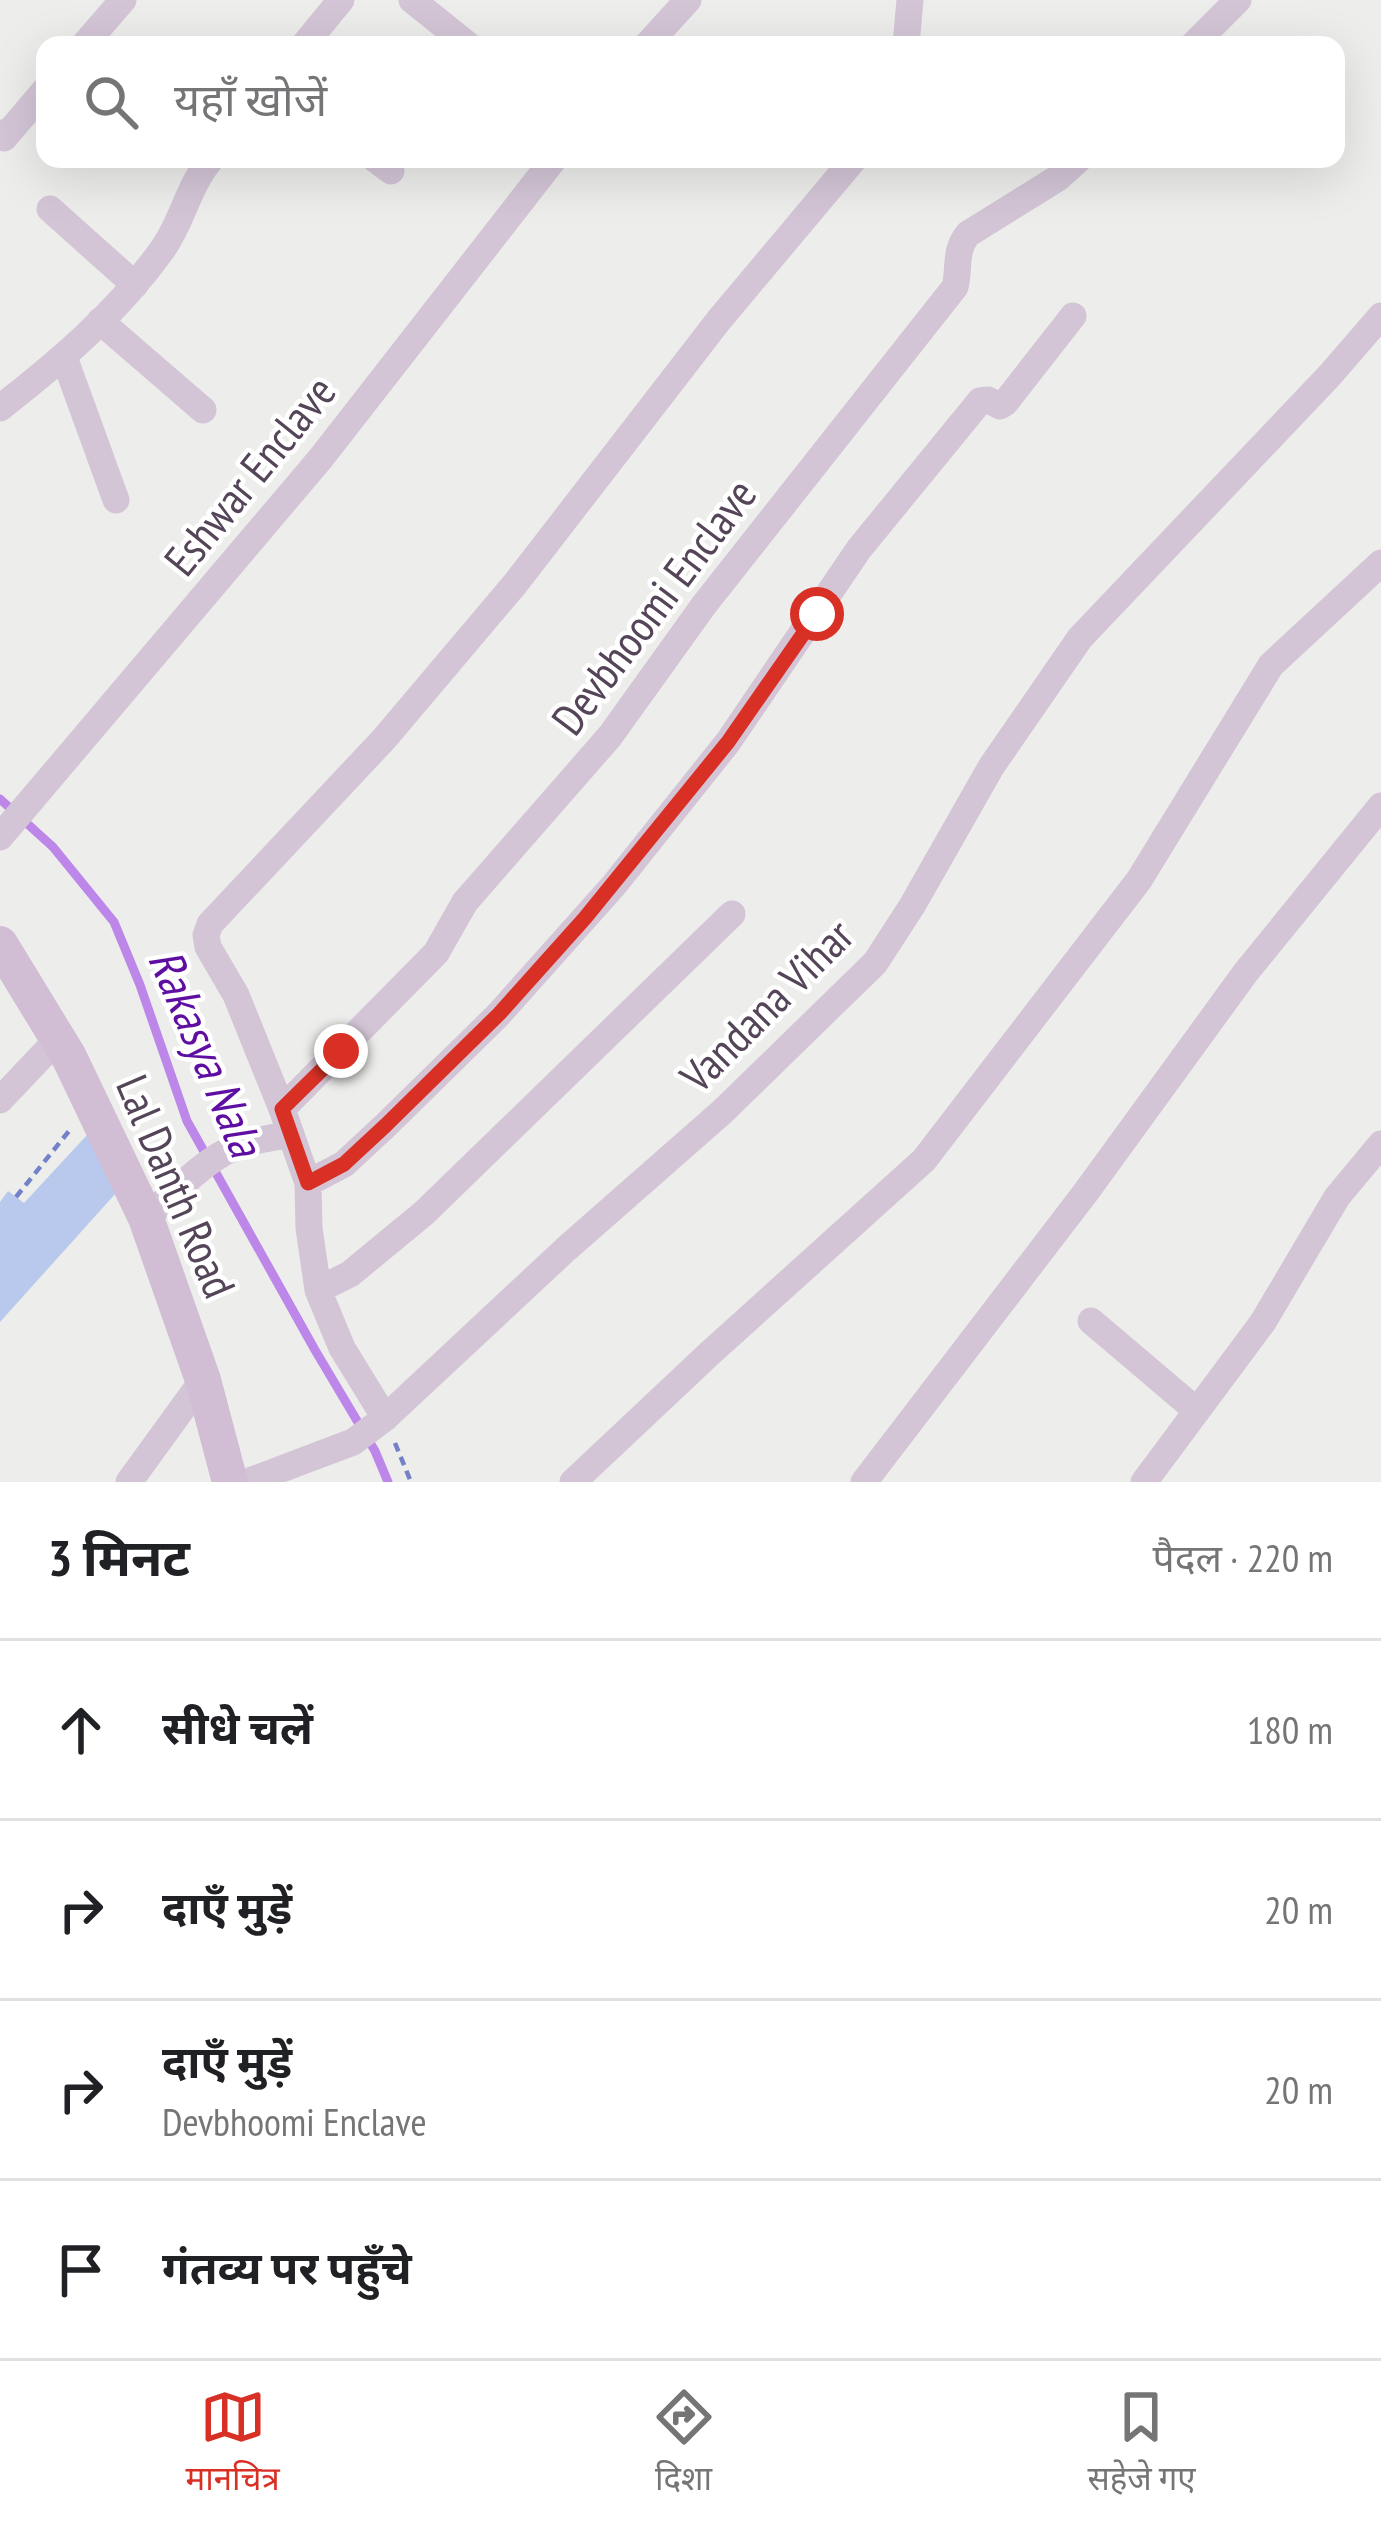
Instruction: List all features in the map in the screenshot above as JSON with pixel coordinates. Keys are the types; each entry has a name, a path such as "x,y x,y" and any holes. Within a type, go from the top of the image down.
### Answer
{"street":[{"path":"92,36 123,0"},
{"path":"311,36 341,0"},
{"path":"412,0 457,36"},
{"path":"655,36 688,0"},
{"path":"907,36 910,0"},
{"path":"1201,36 1238,0"},
{"path":"0,134 4,138 36,101"},
{"path":"0,408 64,357 135,285 166,246 203,168"},
{"name":"Eshwar Enclave","path":"3,834 321,458 547,168"},
{"path":"381,1421 318,1290 308,1183 236,995 208,947 210,924 384,739 501,601 719,320 846,168"},
{"name":"Devbhoomi Enclave","path":"287,1122 436,952 465,902 610,736 704,605 955,287 957,254 968,234 1069,168"},
{"path":"50,208 135,285"},
{"path":"308,1183 344,1164 386,1125 499,1014 614,885 728,742 859,549 980,401 1005,403 1073,316"},
{"name":"Vandana Vihar","path":"248,1482 353,1442 381,1421 722,1112 875,964 991,767 1080,638 1381,316"},
{"path":"100,321 203,410"},
{"path":"64,357 116,500"},
{"path":"573,1482 924,1160 1139,880 1271,665 1381,563"},
{"path":"864,1482 1087,1192 1234,987 1381,806"},
{"path":"318,1290 350,1274 424,1213 732,914"},
{"name":"Lal Danth Road","path":"0,944 58,1039 146,1218 203,1380 230,1482"},
{"path":"0,1100 58,1039"},
{"path":"146,1218 193,1173 287,1122"},
{"path":"1144,1482 1263,1322 1337,1197 1381,1144"},
{"path":"1091,1322 1197,1411"},
{"path":"129,1482 203,1380"}],"path":[{"path":"16,1197 91,1102"},
{"path":"381,1421 411,1482"}],"shaded area":[{"path":"88,1134 116,1193 0,1322 0,1202 8,1191 24,1203"}],"waterway":[{"name":"Rakasya Nala","path":"0,799 53,847 114,922 187,1121 375,1451 388,1482"}],"route":[{"path":"341,1051 282,1109 308,1183 344,1164 386,1125 499,1014 585,918 728,742 817,614"}]}
